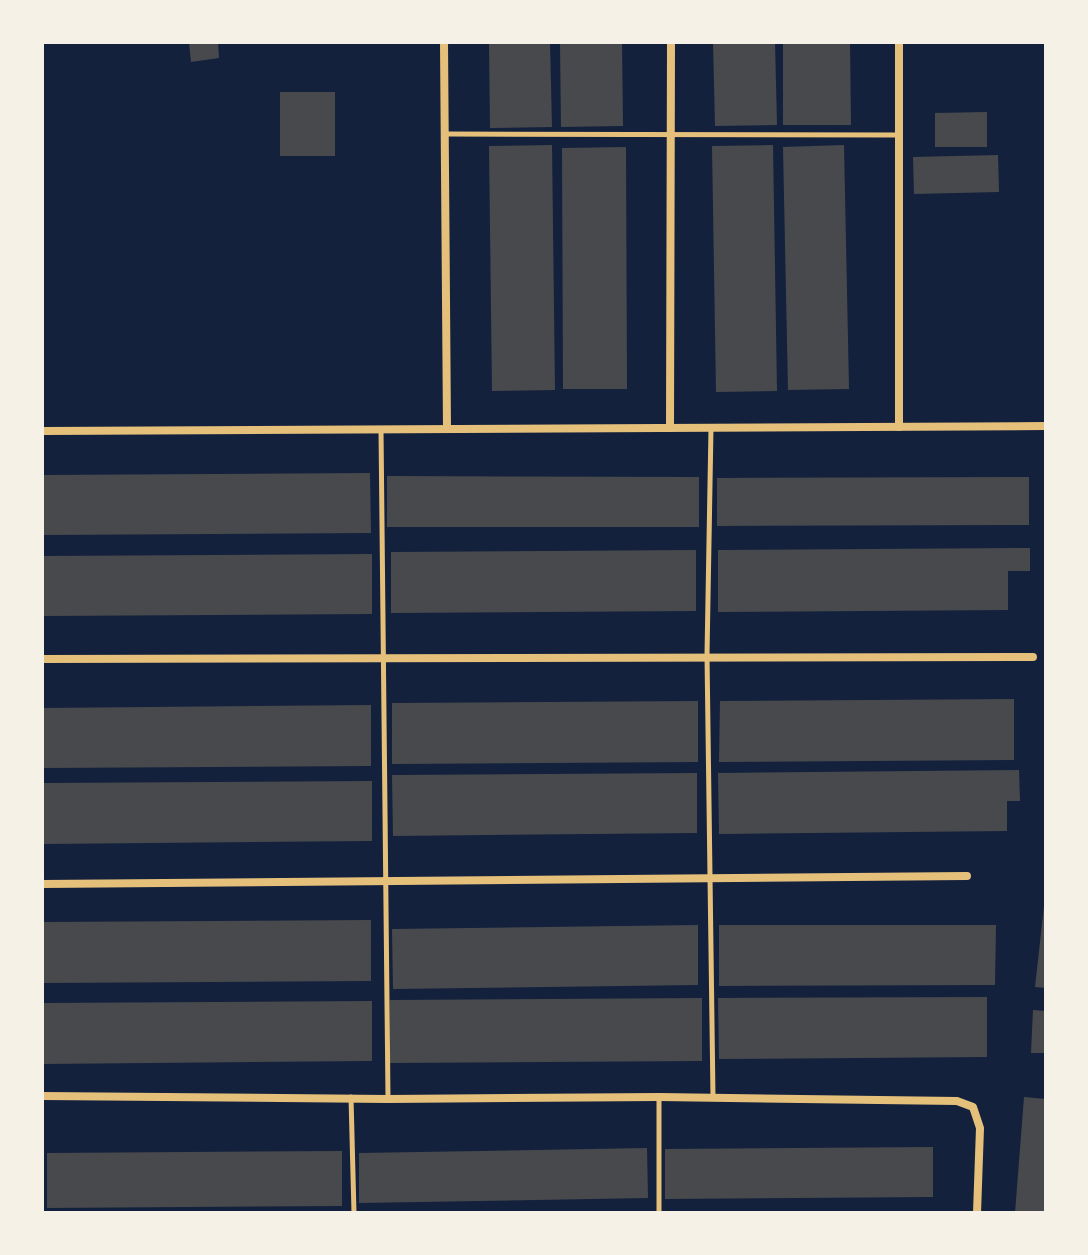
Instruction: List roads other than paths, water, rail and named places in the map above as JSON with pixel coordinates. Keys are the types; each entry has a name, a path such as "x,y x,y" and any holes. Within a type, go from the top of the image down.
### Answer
{"street":[{"path":"444,42 447,429"},
{"path":"670,428 671,42"},
{"path":"899,42 899,427"},
{"path":"42,431 1046,426"},
{"path":"42,659 707,655 1033,657"},
{"path":"42,884 967,876"},
{"path":"42,1096 351,1096 388,1099 713,1097 957,1101 973,1107 980,1128 977,1213"}],"lane":[{"path":"446,134 901,135"},
{"path":"711,428 707,655 713,1097"},
{"path":"381,429 388,1099"},
{"path":"351,1096 354,1213"},
{"path":"659,1097 659,1213"}]}
